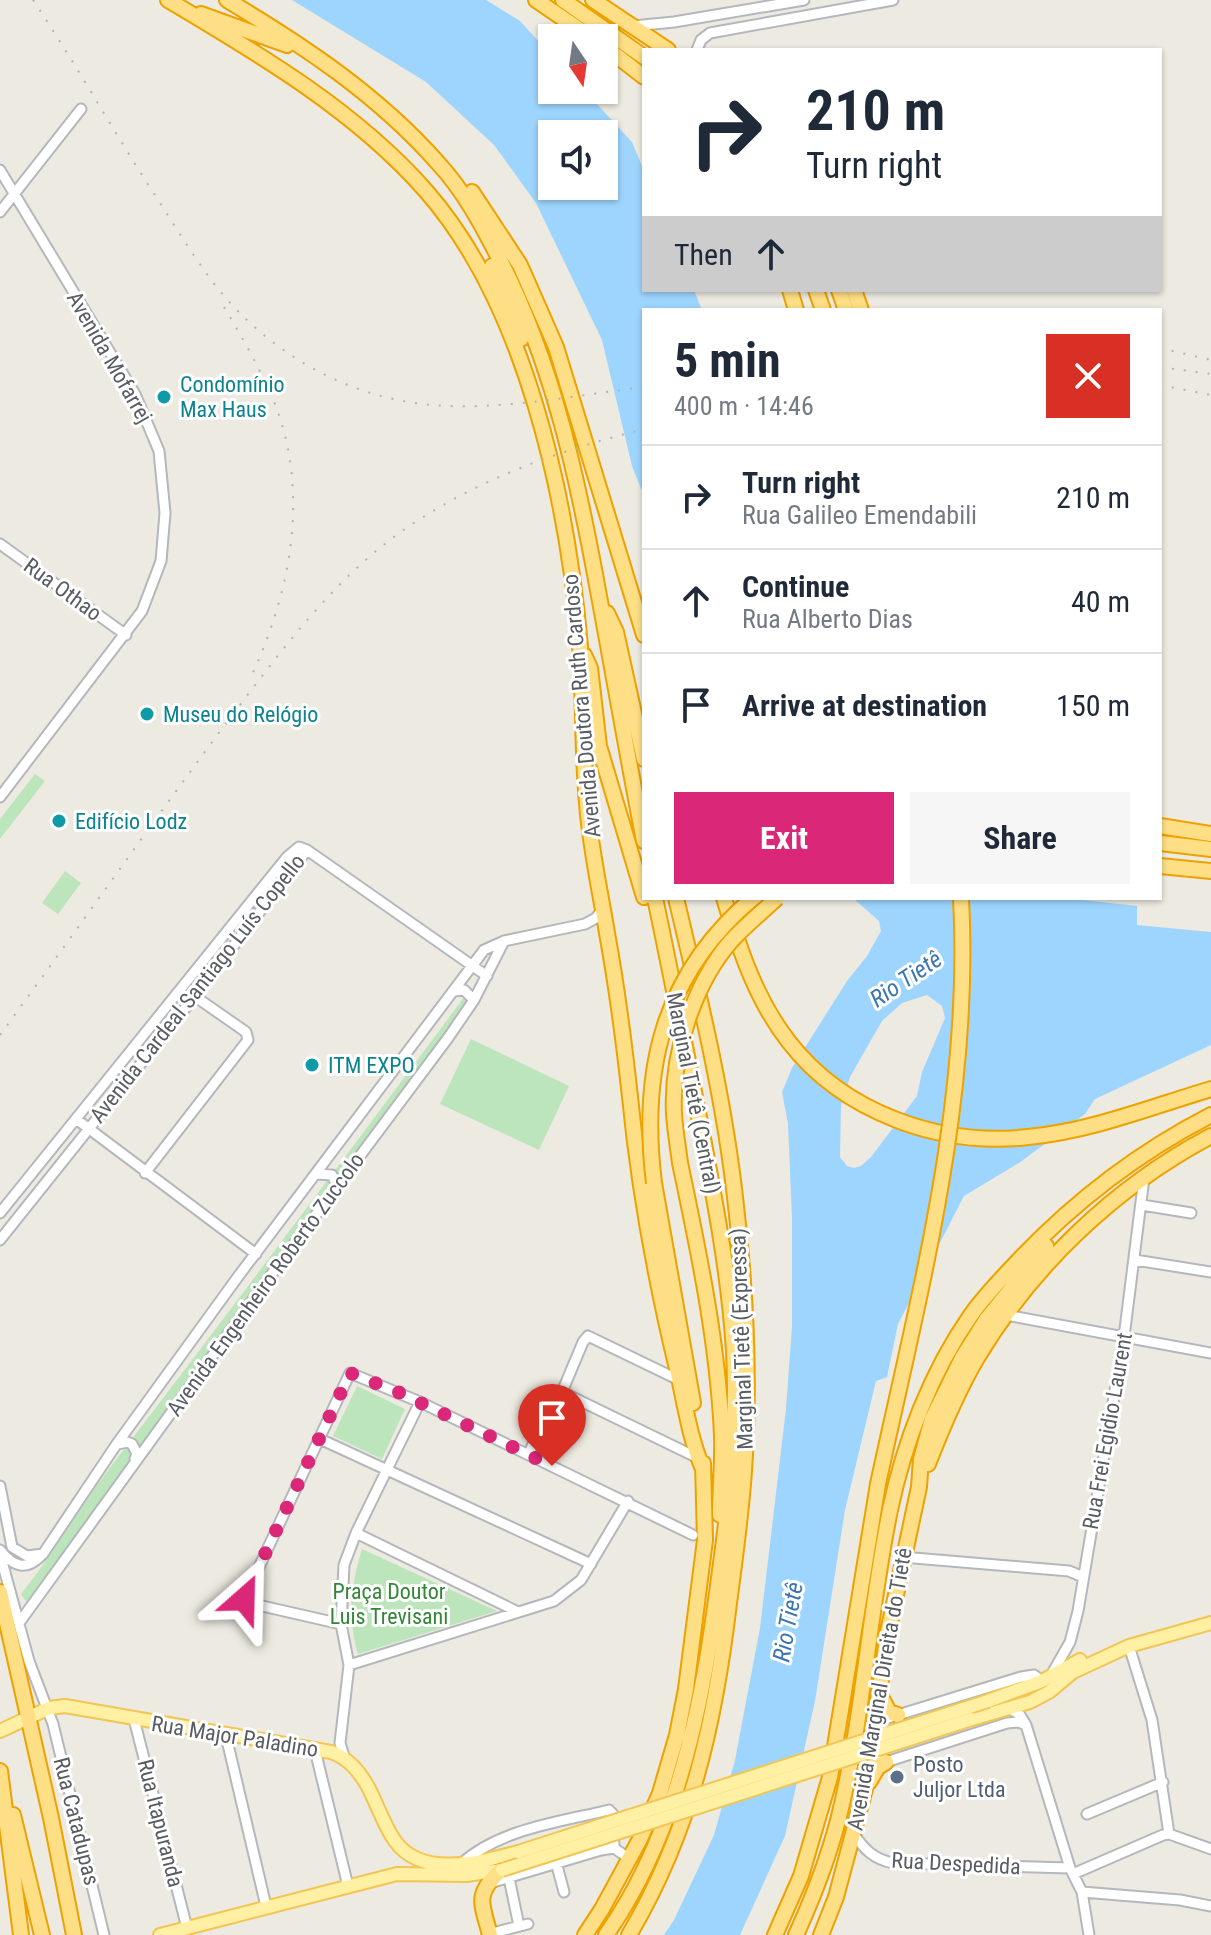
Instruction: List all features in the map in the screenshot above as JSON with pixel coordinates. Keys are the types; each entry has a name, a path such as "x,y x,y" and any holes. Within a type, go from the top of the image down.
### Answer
{"highway":[{"name":"Avenida Doutora Ruth Cardoso","path":"168,0 340,111 428,193 453,226 490,289 526,383 543,432 569,558 580,648 587,807 621,1022 644,1208 658,1294 700,1464"},
{"path":"227,0 364,91 439,164 461,193 513,286 559,409 580,491 642,830"},
{"path":"536,0 571,24"},
{"path":"563,0 642,56"},
{"path":"593,0 665,48"},
{"path":"192,14 205,15 304,49"},
{"path":"618,57 642,75"},
{"path":"439,164 451,168 463,179 503,236 520,265 556,347 642,628"},
{"path":"461,193 465,213 503,289 517,326 529,368 526,383"},
{"path":"600,602 616,632 642,750"},
{"path":"580,648 590,668 599,746 642,890"},
{"path":"1162,826 1211,834"},
{"path":"1162,843 1211,849"},
{"path":"1162,866 1211,871"},
{"path":"645,900 668,985 687,1099 697,1110"},
{"name":"Marginal Tietê (Central)","path":"606,1935 660,1833 685,1765 706,1666 733,1476 734,1354 722,1244 655,900"},
{"name":"Marginal Tietê (Expressa)","path":"629,1935 671,1851 711,1726 723,1662 744,1469 746,1372 740,1244 729,1154 676,900"},
{"path":"725,900 739,946 761,997 788,1041 808,1063 847,1094 870,1108 927,1131 993,1140 1029,1137 1097,1124 1211,1089"},
{"path":"585,1935 630,1859 660,1793 679,1724 705,1540 701,1443 654,1183 648,1123 650,1088 665,1023 698,957 715,933 751,900"},
{"path":"723,1547 719,1525 722,1439 718,1377 704,1282 680,1163 674,1092 683,1038 711,971 730,943 775,900"},
{"path":"775,1935 801,1876 826,1796 878,1484 945,1165 955,1098 964,994 961,900"},
{"path":"796,1935 826,1860 842,1807 890,1508 914,1427 942,1364 971,1315 1052,1226 1154,1146 1211,1115"},
{"path":"919,1487 957,1394 1006,1315 1068,1243 1110,1203 1211,1136"},
{"path":"919,1487 921,1459 932,1419 962,1358 1011,1285 1100,1187"},
{"name":"Avenida Marginal Direita do Tietê","path":"821,1935 836,1897 865,1789 902,1557 919,1487"},
{"path":"0,1592 74,1935"},
{"path":"879,1693 889,1712 898,1715"},
{"path":"865,1789 878,1767 886,1762"},
{"path":"0,1771 21,1935"},
{"path":"4,1792 11,1808 42,1935"},
{"path":"493,1934 482,1905 485,1885 504,1873"}],"main road":[{"path":"160,1935 397,1874 504,1873 1010,1709 1040,1697 1073,1672 1129,1646 1211,1623"},
{"path":"395,1842 416,1858 437,1863 461,1864 518,1852 988,1701 1046,1679 1070,1664 1118,1646 1129,1646"},
{"name":"Rua Major Paladino","path":"49,1708 74,1707 226,1736 338,1751 360,1773 395,1842"},
{"path":"0,1731 49,1708"},
{"path":"395,1842 399,1862 397,1874"},
{"path":"441,1875 456,1881 485,1885"}],"street":[{"path":"632,26 716,16 804,0"},
{"path":"698,48 710,33 893,0"},
{"path":"716,16 719,31"},
{"path":"0,212 81,109"},
{"name":"Avenida Mofarrej","path":"0,170 135,394 159,451 165,513 161,561 142,611 0,797"},
{"name":"Rua Othao","path":"0,544 126,635"},
{"name":"Avenida Cardeal Santiago Luís Copello","path":"0,1213 292,852 299,847 307,850 0,1240"},
{"path":"307,850 487,976"},
{"name":"Avenida Engenheiro Roberto Zuccolo","path":"19,1623 135,1459 225,1318 256,1254 454,991 469,966 484,950 504,941 592,921 603,908"},
{"name":"Avenida Engenheiro Roberto Zuccolo","path":"574,927 597,929 608,937"},
{"name":"Avenida Engenheiro Roberto Zuccolo","path":"43,1554 116,1445 337,1185 448,1038 474,1000 504,941"},
{"path":"145,1173 248,1038 246,1032 182,988"},
{"path":"454,991 464,990 474,1000"},
{"path":"130,1052 141,1062"},
{"path":"76,1119 256,1254"},
{"path":"316,1174 332,1175 337,1185"},
{"name":"Rua Frei Egidio Laurent","path":"1046,1679 1064,1656 1073,1632 1124,1337 1144,1178"},
{"path":"1142,1205 1191,1213"},
{"path":"1135,1260 1211,1272"},
{"path":"1006,1315 1211,1353"},
{"path":"679,1380 586,1336 562,1393 669,1443 700,1464"},
{"path":"654,1366 666,1358 672,1349"},
{"path":"341,1624 261,1607 244,1599 350,1373 420,1402 693,1535"},
{"path":"338,1751 349,1665 341,1624 344,1565 356,1533 420,1402"},
{"path":"529,1454 541,1424"},
{"path":"669,1443 683,1441 692,1431"},
{"path":"320,1439 591,1564"},
{"path":"116,1445 132,1444 136,1448 135,1459"},
{"path":"0,1486 12,1547 27,1556 43,1554"},
{"path":"349,1665 539,1607 564,1594 581,1580 628,1501"},
{"path":"356,1533 518,1612"},
{"path":"0,1552 19,1567 30,1565 43,1554"},
{"name":"Rua Catadupas","path":"0,1552 34,1676 49,1708 104,1935"},
{"path":"902,1557 1069,1571 1083,1577"},
{"path":"1129,1646 1152,1720 1169,1834"},
{"path":"1026,1725 1007,1723 886,1762 880,1752 880,1727 885,1719 1021,1677 1034,1675 1046,1679"},
{"path":"1010,1709 1020,1715 1026,1725 1071,1871 1082,1892 1089,1935"},
{"name":"Rua Itapuranda","path":"134,1719 187,1928"},
{"path":"226,1736 266,1906"},
{"path":"315,1750 348,1886"},
{"path":"1087,1814 1163,1782"},
{"path":"461,1864 473,1853 507,1837 609,1810 613,1814 614,1848"},
{"name":"Rua Despedida","path":"853,1833 876,1858 893,1863 1071,1871"},
{"path":"1071,1871 1169,1834 1211,1849"},
{"path":"493,1934 524,1925 504,1873 614,1848 630,1859"},
{"path":"556,1862 564,1892"},
{"path":"1082,1892 1211,1906"}],"green space":[{"path":"35,774 45,781 0,839 0,819"},
{"path":"65,871 81,883 58,914 42,903"},
{"path":"465,996 471,1001 27,1603 21,1594 103,1477"},
{"path":"471,1039 569,1086 539,1150 440,1104"},
{"path":"357,1386 405,1409 382,1459 333,1436"},
{"name":"Praça Doutor Luis Trevisani","path":"362,1549 497,1611 358,1654 352,1627 352,1601"}],"water":[{"path":"292,0 486,0 520,21 538,41 538,104 597,104 612,120 538,120 538,200 618,200 618,127 632,142 642,166 642,292 695,292 701,308 642,308 642,491 632,466 602,340 536,203 494,145 426,82"},
{"name":"Rio Tietê","path":"855,900 1083,900 1137,906 1137,925 1211,932 1211,1045 1095,1099 1085,1114 1019,1163 964,1196 898,1324 887,1377 876,1381 845,1510 815,1701 785,1836 740,1935 664,1935 714,1835 735,1760 760,1628 786,1409 792,1326 788,1124 782,1092 792,1068 881,931 879,921","holes":["927,995 942,1006 945,1018 922,1072 917,1096 871,1157 861,1166 847,1166 840,1157 841,1105 850,1077 882,1021 902,1003"]}],"railway":[{"path":"33,0 212,281 257,329 310,367 369,393 433,405 511,404 642,387"},
{"path":"224,307 273,399 285,434 291,470 293,506 285,578 276,613 249,681"},
{"path":"1162,348 1211,360"},
{"path":"1162,367 1211,374"},
{"path":"1162,385 1211,395"},
{"path":"0,1035 265,672 311,616 362,564 420,519 500,476 585,445 642,430"}],"place":[{"name":"Condomínio Max Haus","path":"164,397"},
{"name":"Museu do Relógio","path":"147,714"},
{"name":"Edifício Lodz","path":"59,821"},
{"name":"ITM EXPO","path":"312,1065"},
{"name":"Posto Juljor Ltda","path":"897,1777"}],"route":[{"path":"244,1599 350,1373 398,1392 552,1466"}]}
